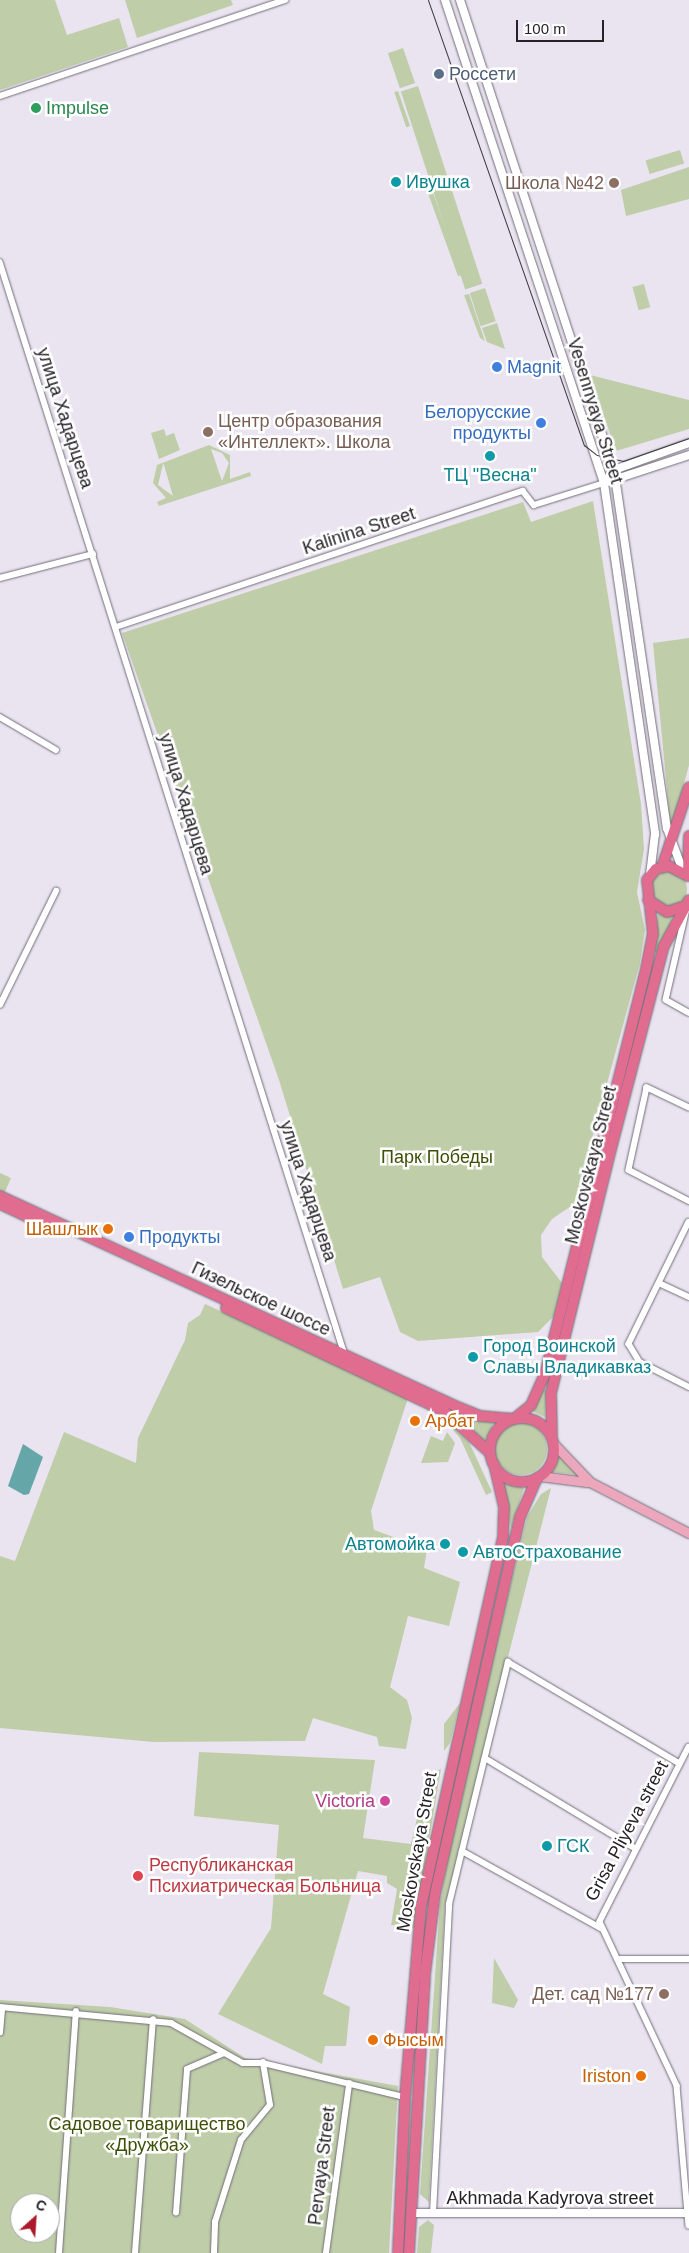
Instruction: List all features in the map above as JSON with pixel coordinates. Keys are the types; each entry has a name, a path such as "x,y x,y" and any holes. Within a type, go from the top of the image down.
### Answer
{"highway":[{"path":"650,875 662,867 689,787"},
{"path":"662,867 687,876 689,836"},
{"name":"Moskovskaya Street","path":"513,1419 535,1400 548,1361 651,944 647,899 650,875"},
{"path":"647,899 667,912 688,902"},
{"name":"Moskovskaya Street","path":"552,1441 551,1392 611,1148 664,946 688,902"},
{"name":"Гизельское шоссе","path":"0,1196 444,1411 490,1453"},
{"name":"Гизельское шоссе","path":"0,1204 345,1355 473,1414 513,1419"},
{"path":"513,1419 534,1420 552,1441 552,1459 538,1477 515,1481 494,1464 490,1453 494,1434 513,1419"},
{"name":"Moskovskaya Street","path":"398,2253 405,2098 424,1888 503,1536 504,1506 494,1464"},
{"name":"Moskovskaya Street","path":"409,2253 425,1974 435,1894 520,1517 538,1477"}],"main road":[{"path":"552,1441 590,1482 689,1533"},
{"path":"538,1477 590,1482"}],"street":[{"path":"0,96 285,0"},
{"name":"Vesennyaya Street","path":"445,0 604,483 655,834 650,875"},
{"name":"Vesennyaya Street","path":"460,0 614,470 671,845 687,876"},
{"name":"улица Хадарцева","path":"0,262 345,1355"},
{"path":"604,483 614,470 689,442"},
{"name":"Kalinina Street","path":"116,627 523,491 534,505 616,481 689,455"},
{"path":"0,578 93,554"},
{"path":"0,717 56,750"},
{"path":"0,1005 56,891"},
{"path":"688,902 666,1000 689,1013"},
{"path":"689,1108 647,1088 629,1170 689,1202"},
{"path":"689,1222 629,1349 640,1362 689,1388"},
{"path":"660,1283 689,1297"},
{"path":"433,2213 449,1904 508,1662 679,1763"},
{"name":"Grisa Pliyeva street","path":"689,1747 600,1914 601,1928 619,1959 677,2086 689,2225"},
{"path":"485,1758 635,1848"},
{"path":"462,1851 586,1924 601,1928"},
{"path":"619,1959 689,1959"},
{"path":"0,2033 1,2008 76,2012 153,2020 184,2027 243,2063 264,2063 405,2098"},
{"path":"59,2253 76,2012"},
{"path":"135,2253 153,2020"},
{"path":"176,2214 187,2069 224,2053"},
{"path":"214,2253 215,2222 241,2140 270,2105 264,2063"},
{"name":"Pervaya Street","path":"326,2253 349,2084"},
{"name":"Akhmada Kadyrova street","path":"411,2213 689,2212"}],"green space":[{"path":"0,0 55,0 67,35 119,18 128,47 0,90"},
{"path":"125,0 231,0 233,5 137,38"},
{"path":"403,48 415,83 400,88 388,53"},
{"path":"418,86 482,284 465,289 401,92"},
{"path":"398,91 410,126 406,127 394,92"},
{"path":"680,150 684,163 650,174 646,161"},
{"path":"689,167 689,199 626,216 621,190"},
{"path":"430,184 462,275 458,276 425,185"},
{"path":"644,284 650,307 639,310 632,287"},
{"path":"485,288 496,321 481,326 470,293"},
{"path":"469,294 485,341 480,338 464,295"},
{"path":"497,323 505,349 487,342 482,328"},
{"path":"590,375 689,400 689,429 616,451"},
{"path":"164,429 166,436 174,433 180,450 159,459 151,433"},
{"path":"209,445 230,455 230,479 250,472 251,476 159,506 157,502 166,498 153,483 157,465","holes":["211,449 222,453 229,463 222,481","164,465 173,496 158,485"]},
{"name":"Парк Победы","path":"593,501 641,804 644,849 637,892 645,930 640,963 574,1204 552,1219 541,1235 542,1257 562,1283 554,1316 538,1332 418,1341 400,1332 380,1277 343,1289 279,1080 122,633 523,502 531,522"},
{"path":"689,638 689,765 671,832 653,643"},
{"path":"669,871 681,877 687,889 681,901 669,907 657,901 651,889 657,877"},
{"path":"658,912 673,916 658,953 654,952"},
{"path":"0,1173 11,1178 4,1194 0,1192"},
{"path":"205,1304 408,1398 371,1511 374,1530 427,1549 424,1568 460,1582 449,1626 408,1616 390,1687 407,1700 412,1718 406,1749 379,1746 377,1737 313,1718 305,1741 154,1742 0,1728 0,1556 15,1561 64,1432 136,1463 138,1438 185,1340 188,1323 200,1315"},
{"path":"544,1389 546,1390 545,1417 532,1411"},
{"path":"448,1407 494,1423 484,1441 457,1414"},
{"path":"443,1418 469,1442 492,1492 486,1495 460,1438"},
{"path":"516,1423 526,1423 540,1430 547,1444 547,1454 540,1468 526,1475 516,1475 506,1471 499,1464 495,1454 495,1444 499,1434 506,1427"},
{"path":"447,1432 455,1443 448,1462 421,1463 431,1436 443,1441"},
{"path":"559,1456 570,1468 579,1475 553,1472"},
{"path":"502,1483 524,1488 511,1529 507,1499"},
{"path":"551,1488 445,1905 429,2202 420,2194 440,1903 456,1812 527,1517 541,1494"},
{"path":"460,1703 450,1743 444,1751 444,1724"},
{"path":"199,1752 375,1760 363,1838 411,1844 427,1775 441,1769 414,1928 391,1925 397,1889 387,1883 387,1876 358,1871 323,1994 350,2007 346,2046 325,2046 322,2064 218,2014 271,1928 279,1825 194,1816"},
{"path":"494,1958 518,2000 514,2008 492,2003"},
{"name":"Садовое товарищество «Дружба»","path":"0,2000 110,2007 185,2019 245,2058 398,2086 389,2253 0,2253"},
{"path":"428,2220 434,2225 431,2253 417,2253 419,2227"}],"shaded area":[{"path":"23,1444 43,1457 29,1494 24,1495 8,1486"}],"tram line":[{"path":"428,0 584,445 597,455 623,461 689,438"}],"place":[{"name":"Россети","path":"439,74"},
{"name":"Impulse","path":"36,108"},
{"name":"Ивушка","path":"396,182"},
{"name":"Школа №42","path":"614,183"},
{"name":"Magnit","path":"497,367"},
{"name":"Белорусские продукты","path":"541,423"},
{"name":"Центр образования «Интеллект». Школа","path":"208,432"},
{"name":"ТЦ \"Весна\"","path":"490,456"},
{"name":"Шашлык","path":"108,1229"},
{"name":"Продукты","path":"129,1237"},
{"name":"Город Воинской Славы Владикавказ","path":"473,1357"},
{"name":"Арбат","path":"415,1421"},
{"name":"Автомойка","path":"445,1544"},
{"name":"АвтоСтрахование","path":"463,1552"},
{"name":"Victoria","path":"385,1801"},
{"name":"ГСК","path":"547,1846"},
{"name":"Республиканская Психиатрическая Больница","path":"138,1876"},
{"name":"Дет. сад №177","path":"664,1994"},
{"name":"Фысым","path":"373,2040"},
{"name":"Iriston","path":"641,2076"}]}
